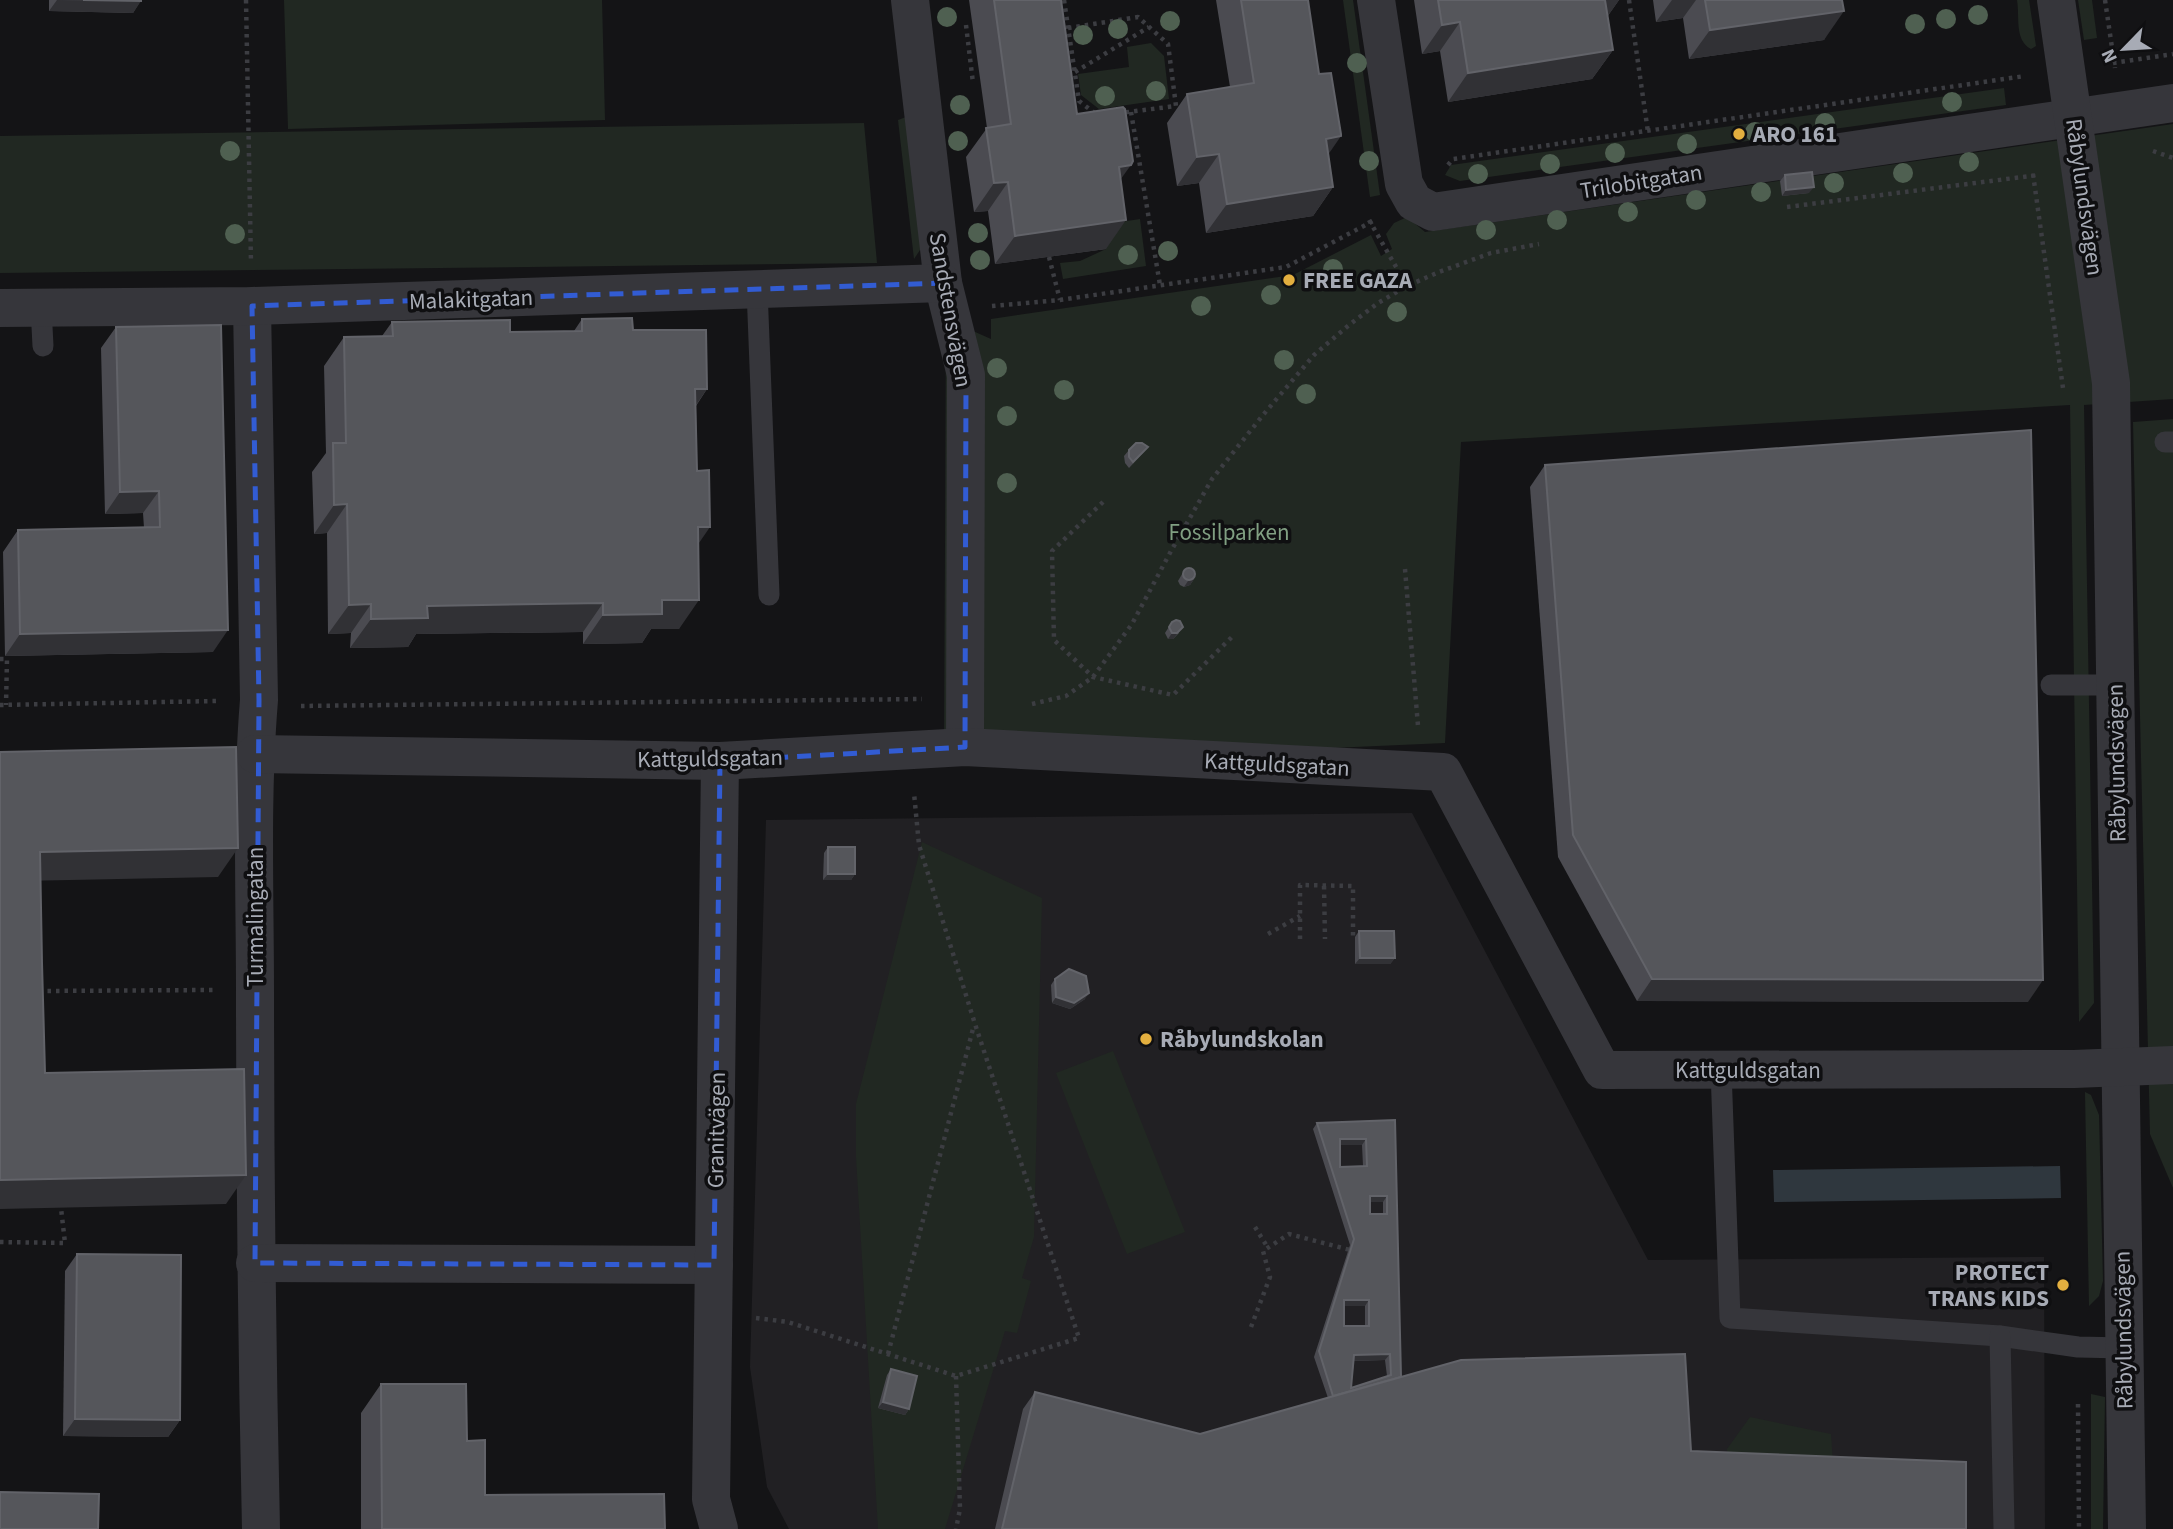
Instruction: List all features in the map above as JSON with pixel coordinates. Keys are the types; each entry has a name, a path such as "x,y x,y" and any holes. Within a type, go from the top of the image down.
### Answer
{"street":[{"name":"Sandstensvägen","path":"910,0 943,284 967,375 965,747"},
{"path":"1376,0 1404,184 1414,202"},
{"name":"Råbylundsvägen","path":"2056,0 2111,383 2127,1529"},
{"name":"Trilobitgatan","path":"1414,202 1433,212 2173,103"},
{"name":"Malakitgatan","path":"0,308 252,306 943,284"},
{"name":"Turmalingatan","path":"252,306 259,700 255,754 255,1263 261,1529"},
{"name":"Kattguldsgatan","path":"255,754 720,761 965,747 1443,772 1602,1070 2074,1069 2173,1065"},
{"name":"Granitvägen","path":"711,1519 720,761"},
{"path":"255,1263 714,1265"}],"lane":[{"path":"757,289 769,595"},
{"path":"41,307 43,346"},
{"path":"2051,685 2115,685"},
{"path":"1721,1070 1730,1318 2000,1336 2078,1347 2124,1348"},
{"path":"2000,1336 2004,1529"}],"path":[{"path":"246,0 252,306"},
{"path":"1064,0 1079,101 1097,115 1176,106"},
{"path":"1629,0 1648,132"},
{"path":"1068,28 1138,17 1168,44 1176,106 1183,113"},
{"path":"966,26 973,83"},
{"path":"1075,72 1149,27"},
{"path":"943,284 978,307 1060,299 1286,267 1414,202 1453,159 2173,54"},
{"path":"1132,113 1160,285"},
{"path":"1782,208 2033,176"},
{"path":"1370,222 1407,286"},
{"path":"1032,704 1066,696 1093,677 1132,624 1213,480 1314,355 1378,303 1407,286 1491,253 1549,242"},
{"path":"1049,257 1060,299"},
{"path":"1103,502 1052,551 1054,640 1093,677 1173,695 1236,634"},
{"path":"1405,569 1422,772"},
{"path":"0,659 7,659 3,705 259,700 266,707 933,699"},
{"path":"713,1314 788,1322 956,1376 1079,1338 919,845 914,785"},
{"path":"1300,939 1300,885 1353,886 1353,939"},
{"path":"1324,886 1325,939"},
{"path":"1268,934 1300,916"},
{"path":"36,992 215,990"},
{"path":"888,1354 975,1024"},
{"path":"0,1242 65,1243 61,1208"},
{"path":"1255,1227 1268,1248"},
{"path":"1251,1326 1270,1277 1263,1251 1289,1234 1354,1251"},
{"path":"956,1376 960,1509 956,1529"}],"highlighted area":[{"path":"943,283 966,375 965,747 720,761 714,1265 255,1263 259,700 252,306"}],"shaded area":[{"name":"Råbylundskolan","path":"1412,813 1648,1260 2044,1257 2045,1529 789,1529 767,1487 750,1367 766,820"},
{"path":"2060,1166 2061,1198 1774,1202 1773,1170"}],"green space":[{"path":"284,0 602,0 605,120 288,129"},
{"path":"1343,0 1353,0 1380,195 1370,197"},
{"path":"2017,0 2029,0 2036,46 2031,49 2020,34"},
{"path":"2078,0 2092,0 2097,38 2084,40"},
{"path":"1151,43 1164,56 1169,99 1099,109 1081,95 1078,74 1129,67 1127,47"},
{"path":"2004,88 2006,105 1460,181 1445,175 1451,165"},
{"path":"906,117 922,247 914,259 898,120"},
{"path":"864,123 877,263 0,273 0,136"},
{"name":"Fossilparken","path":"2173,124 2173,399 2084,405 2094,1003 2079,1022 2070,405 1461,442 1445,743 944,765 946,319 991,339 991,319 1293,275 1371,235 1381,256 1392,249 1386,234 1394,223 1407,217 1425,232"},
{"path":"1140,219 1146,266 1063,279 1060,263 1080,261 1106,249 1114,223"},
{"path":"2173,419 2173,1188 2150,1134 2133,422"},
{"path":"922,842 1042,898 1034,1237 1022,1278 1031,1281 1017,1333 1005,1331 945,1529 878,1529 856,1157 856,1104"},
{"path":"1113,1051 1185,1232 1127,1254 1056,1073"},
{"path":"2085,1092 2091,1095 2099,1115 2103,1281 2099,1296 2089,1306"},
{"path":"2091,1394 2105,1397 2103,1529 2091,1529"},
{"path":"1750,1417 1831,1434 1833,1464 1728,1460 1727,1449"}],"building":[{"path":"994,0 1061,0 1077,114 1123,107 1125,109 1133,161 1131,165 1119,167 1126,220 1015,236 1008,182 994,183 986,128 1011,124"},
{"path":"1241,0 1308,0 1319,74 1331,73 1341,134 1326,139 1333,187 1227,204 1219,154 1197,157 1187,94 1254,83"},
{"path":"1438,0 1605,0 1613,50 1468,73 1460,22 1442,25"},
{"path":"1705,0 1842,0 1844,11 1710,30"},
{"path":"1812,172 1814,187 1786,190 1785,175"},
{"path":"632,318 633,330 706,330 707,389 695,389 697,471 709,470 710,527 698,527 699,600 662,600 662,614 603,615 603,603 427,606 428,618 371,619 371,604 349,605 347,504 334,505 333,443 346,443 344,337 393,336 392,322 510,320 510,332 582,331 582,319"},
{"path":"221,325 228,630 20,634 18,530 160,527 159,491 120,492 116,327"},
{"path":"2031,430 2043,980 1652,979 1573,835 1545,465"},
{"path":"1136,443 1148,447 1133,462 1129,457 1129,450"},
{"path":"1184,569 1194,569 1194,579 1184,579"},
{"path":"1176,620 1180,621 1183,627 1177,633 1172,633 1169,627"},
{"path":"236,747 238,848 40,852 42,963 45,1073 244,1069 246,1175 0,1180 0,752"},
{"path":"828,847 855,847 855,874 828,874"},
{"path":"1359,931 1394,931 1395,958 1360,958"},
{"path":"1069,969 1086,976 1089,993 1074,1003 1056,997 1055,979"},
{"path":"1395,1120 1401,1377 1333,1396 1319,1351 1354,1239 1317,1123","holes":["1340,1139 1366,1139 1367,1166 1340,1167","1370,1196 1387,1196 1387,1214 1370,1214","1344,1300 1369,1300 1369,1326 1344,1326","1390,1354 1391,1375 1351,1388 1354,1355"]},
{"path":"77,1254 181,1255 180,1420 75,1419"},
{"path":"1685,1354 1691,1451 1966,1462 1966,1529 1002,1529 1035,1392 1200,1434 1461,1360"},
{"path":"891,1369 917,1376 909,1409 883,1402"},
{"path":"381,1384 466,1384 467,1441 485,1440 485,1495 664,1494 665,1529 382,1529"},
{"path":"0,1492 99,1494 98,1529 0,1529"}],"place":[{"name":"ARO 161","path":"1739,134"},
{"name":"FREE GAZA","path":"1289,280"},
{"name":"Råbylundskolan","path":"1146,1039"},
{"name":"PROTECT TRANS KIDS","path":"2063,1285"}]}
